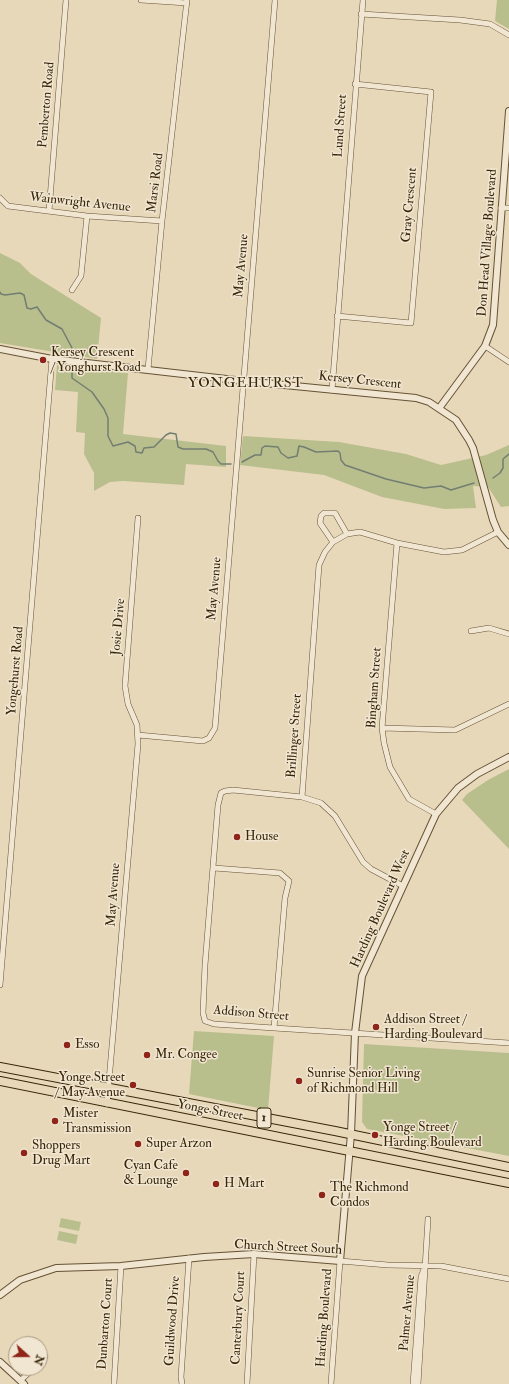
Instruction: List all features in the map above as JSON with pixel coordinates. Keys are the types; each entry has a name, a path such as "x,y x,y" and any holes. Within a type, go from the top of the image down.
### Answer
{"main road":[{"name":"Yonge Street","path":"0,1067 351,1134 509,1167"},
{"name":"Yonge Street","path":"0,1081 108,1104 509,1183"}],"street":[{"name":"Pemberton Road","path":"49,211 66,0"},
{"path":"141,0 187,2"},
{"name":"May Avenue","path":"108,1104 138,735 203,741 209,738 215,728 275,0"},
{"name":"Lund Street","path":"332,390 355,84 363,0"},
{"name":"Marsi Road","path":"148,369 162,221 187,2"},
{"path":"361,14 460,20 490,24 509,35"},
{"name":"Gray Crescent","path":"337,316 411,323 431,92 355,84"},
{"name":"Don Head Village Boulevard","path":"440,407 485,346 493,325 500,208 509,111"},
{"name":"Wainwright Avenue","path":"0,198 8,206 87,216 162,221"},
{"path":"500,208 509,208"},
{"path":"72,290 81,276 87,216"},
{"path":"485,346 509,362"},
{"name":"Kersey Crescent","path":"0,348 52,359 244,381 416,398 429,402 440,407 456,420 469,440 473,448 480,478 493,520 498,532 509,546"},
{"name":"Yongehurst Road","path":"0,985 52,359"},
{"path":"347,534 335,513 324,513 321,516 320,523 332,542 347,534 360,532 397,542 444,552 452,552 462,550 498,532"},
{"name":"Josie Drive","path":"138,518 125,686 126,695 137,725 138,735"},
{"name":"Brillinger Street","path":"332,542 325,552 318,576 302,797 321,803 335,816 363,862 371,869 403,886"},
{"name":"Bingham Street","path":"397,542 382,728 384,743 390,767 409,799 436,814"},
{"path":"471,631 489,628 509,634"},
{"path":"382,728 455,730 509,704"},
{"name":"Harding Boulevard West","path":"351,1134 355,1033 362,976 436,814 458,788 477,774 509,757"},
{"name":"Addison Street","path":"302,797 233,790 223,791 218,805 205,964 203,1017 208,1023 509,1043"},
{"path":"214,868 280,874 286,877 289,881 285,898 281,962 274,1028"},
{"name":"Harding Boulevard","path":"331,1384 351,1134"},
{"path":"424,1266 428,1219"},
{"name":"Church Street South","path":"0,1295 20,1280 56,1268 121,1266 189,1258 254,1254 340,1261 441,1266 509,1279"},
{"name":"Canterbury Court","path":"247,1384 254,1254"},
{"name":"Guildwood Drive","path":"182,1384 181,1377 189,1258"},
{"name":"Dunbarton Court","path":"114,1384 121,1266"},
{"name":"Palmer Avenue","path":"413,1384 421,1278 424,1266"},
{"name":"Palmer Avenue","path":"418,1384 426,1275 424,1266"},
{"path":"0,1362 23,1382"}],"green space":[{"path":"497,0 509,0 509,29 495,21"},
{"path":"0,253 20,263 31,274 101,318 97,359 0,343"},
{"path":"57,365 128,373 123,434 226,446 226,467 186,464 184,485 123,481 110,482 94,491 94,473 84,454 85,433 76,432 78,392 55,390"},
{"path":"243,436 339,442 406,454 441,465 486,455 509,445 509,506 501,507 488,487 473,486 476,508 444,509 382,497 324,475 240,465"},
{"path":"509,769 509,849 462,800 467,794 488,780"},
{"path":"194,1031 274,1036 268,1110 189,1094"},
{"path":"364,1044 509,1053 509,1156 367,1129 362,1122"},
{"path":"61,1218 81,1222 79,1231 59,1227"},
{"path":"59,1231 78,1235 76,1244 57,1240"}],"waterway":[{"path":"0,292 1,294 5,295 20,293 24,295 27,308 31,309 37,307 46,320 62,329 72,348 71,355"},
{"path":"72,370 72,378 92,392 104,409 108,418 108,436 113,446 128,442 135,446 136,452 142,453 144,448 154,447 170,433 176,434 178,447 183,449 206,449 213,452 221,464 231,464"},
{"path":"242,462 255,455 261,455 262,448 265,446 278,447 281,453 288,458 297,456 299,446 316,452 338,451 340,453 341,460 345,465 386,479 424,488 441,486 451,490 474,483"},
{"path":"493,478 500,473 503,468 503,459 509,454"}],"place":[{"name":"Kersey Crescent / Yonghurst Road","path":"43,360"},
{"name":"House","path":"237,837"},
{"name":"Addison Street / Harding Boulevard","path":"376,1027"},
{"name":"Esso","path":"67,1045"},
{"name":"Mr. Congee","path":"147,1055"},
{"name":"Sunrise Senior Living of Richmond Hill","path":"299,1081"},
{"name":"Yonge Street / May Avenue","path":"133,1085"},
{"name":"Mister Transmission","path":"55,1121"},
{"name":"Yonge Street / Harding Boulevard","path":"375,1135"},
{"name":"Super Arzon","path":"138,1144"},
{"name":"Shoppers Drug Mart","path":"24,1153"},
{"name":"Cyan Cafe & Lounge","path":"186,1173"},
{"name":"H Mart","path":"216,1184"},
{"name":"The Richmond Condos","path":"322,1195"}],"district":[{"name":"YONGEHURST","path":"246,384"}]}
